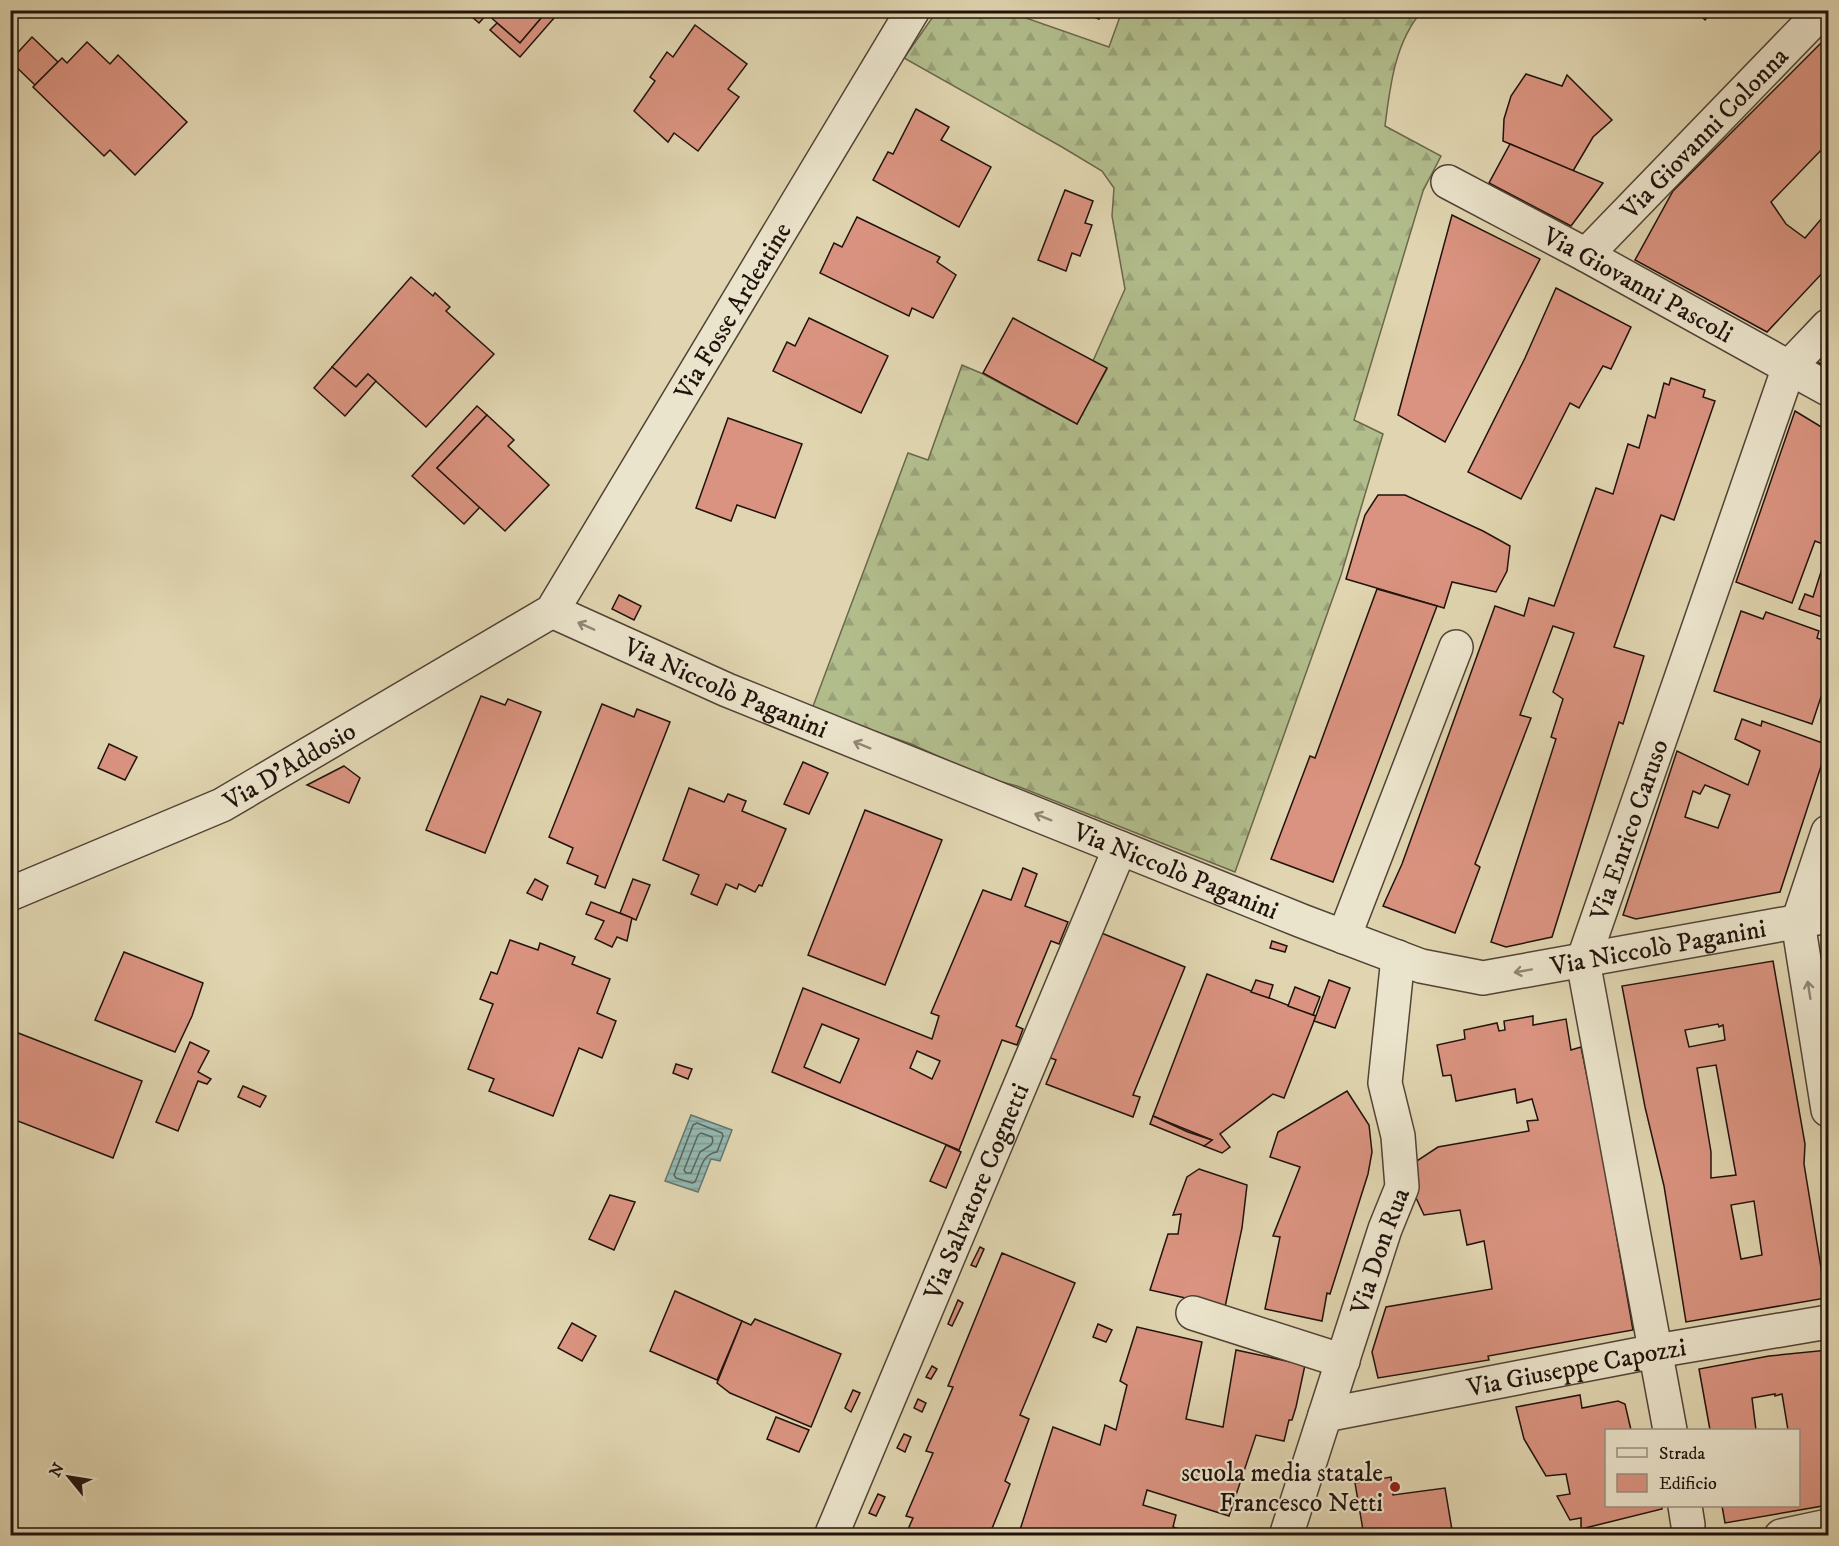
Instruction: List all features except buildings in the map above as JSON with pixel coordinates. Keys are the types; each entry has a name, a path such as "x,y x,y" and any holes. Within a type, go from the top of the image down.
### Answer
{"street":[{"name":"Via Fosse Ardeatine","path":"552,611 913,10"},
{"name":"Via Giovanni Colonna","path":"1586,255 1823,10"},
{"name":"Via Giovanni Pascoli","path":"1448,182 1586,255 1828,389"},
{"name":"Via Enrico Caruso","path":"1670,1429 1583,961 1789,367 1828,326"},
{"name":"Via Niccolò Paganini","path":"552,611 727,690 1421,966 1483,978 1813,919"},
{"name":"Via D'Addosio","path":"10,894 222,805 552,611"},
{"path":"1344,937 1456,647"},
{"path":"1828,832 1813,919 1828,1110"},
{"name":"Via Salvatore Cognetti","path":"831,1536 1120,848"},
{"name":"Via Don Rua","path":"1286,1536 1386,1229 1402,1187 1398,1136 1385,1083 1398,957"},
{"path":"1193,1313 1343,1361"},
{"name":"Via Giuseppe Capozzi","path":"1325,1415 1828,1322"},
{"path":"1781,1536 1828,1526"}],"green space":[{"path":"937,11 1006,11 1109,47 1122,11 1422,11 1406,36 1395,65 1385,126 1441,156 1423,191 1354,420 1383,434 1341,575 1235,872 1017,786 987,778 911,744 812,709 908,453 928,460 962,365 1077,424 1107,369 1093,361 1125,289 1112,216 1114,188 1102,171 904,58"}],"water":[{"path":"691,1115 732,1130 720,1161 711,1159 698,1192 665,1181"}],"place":[{"name":"scuola media statale Francesco Netti","path":"1395,1487"}]}
